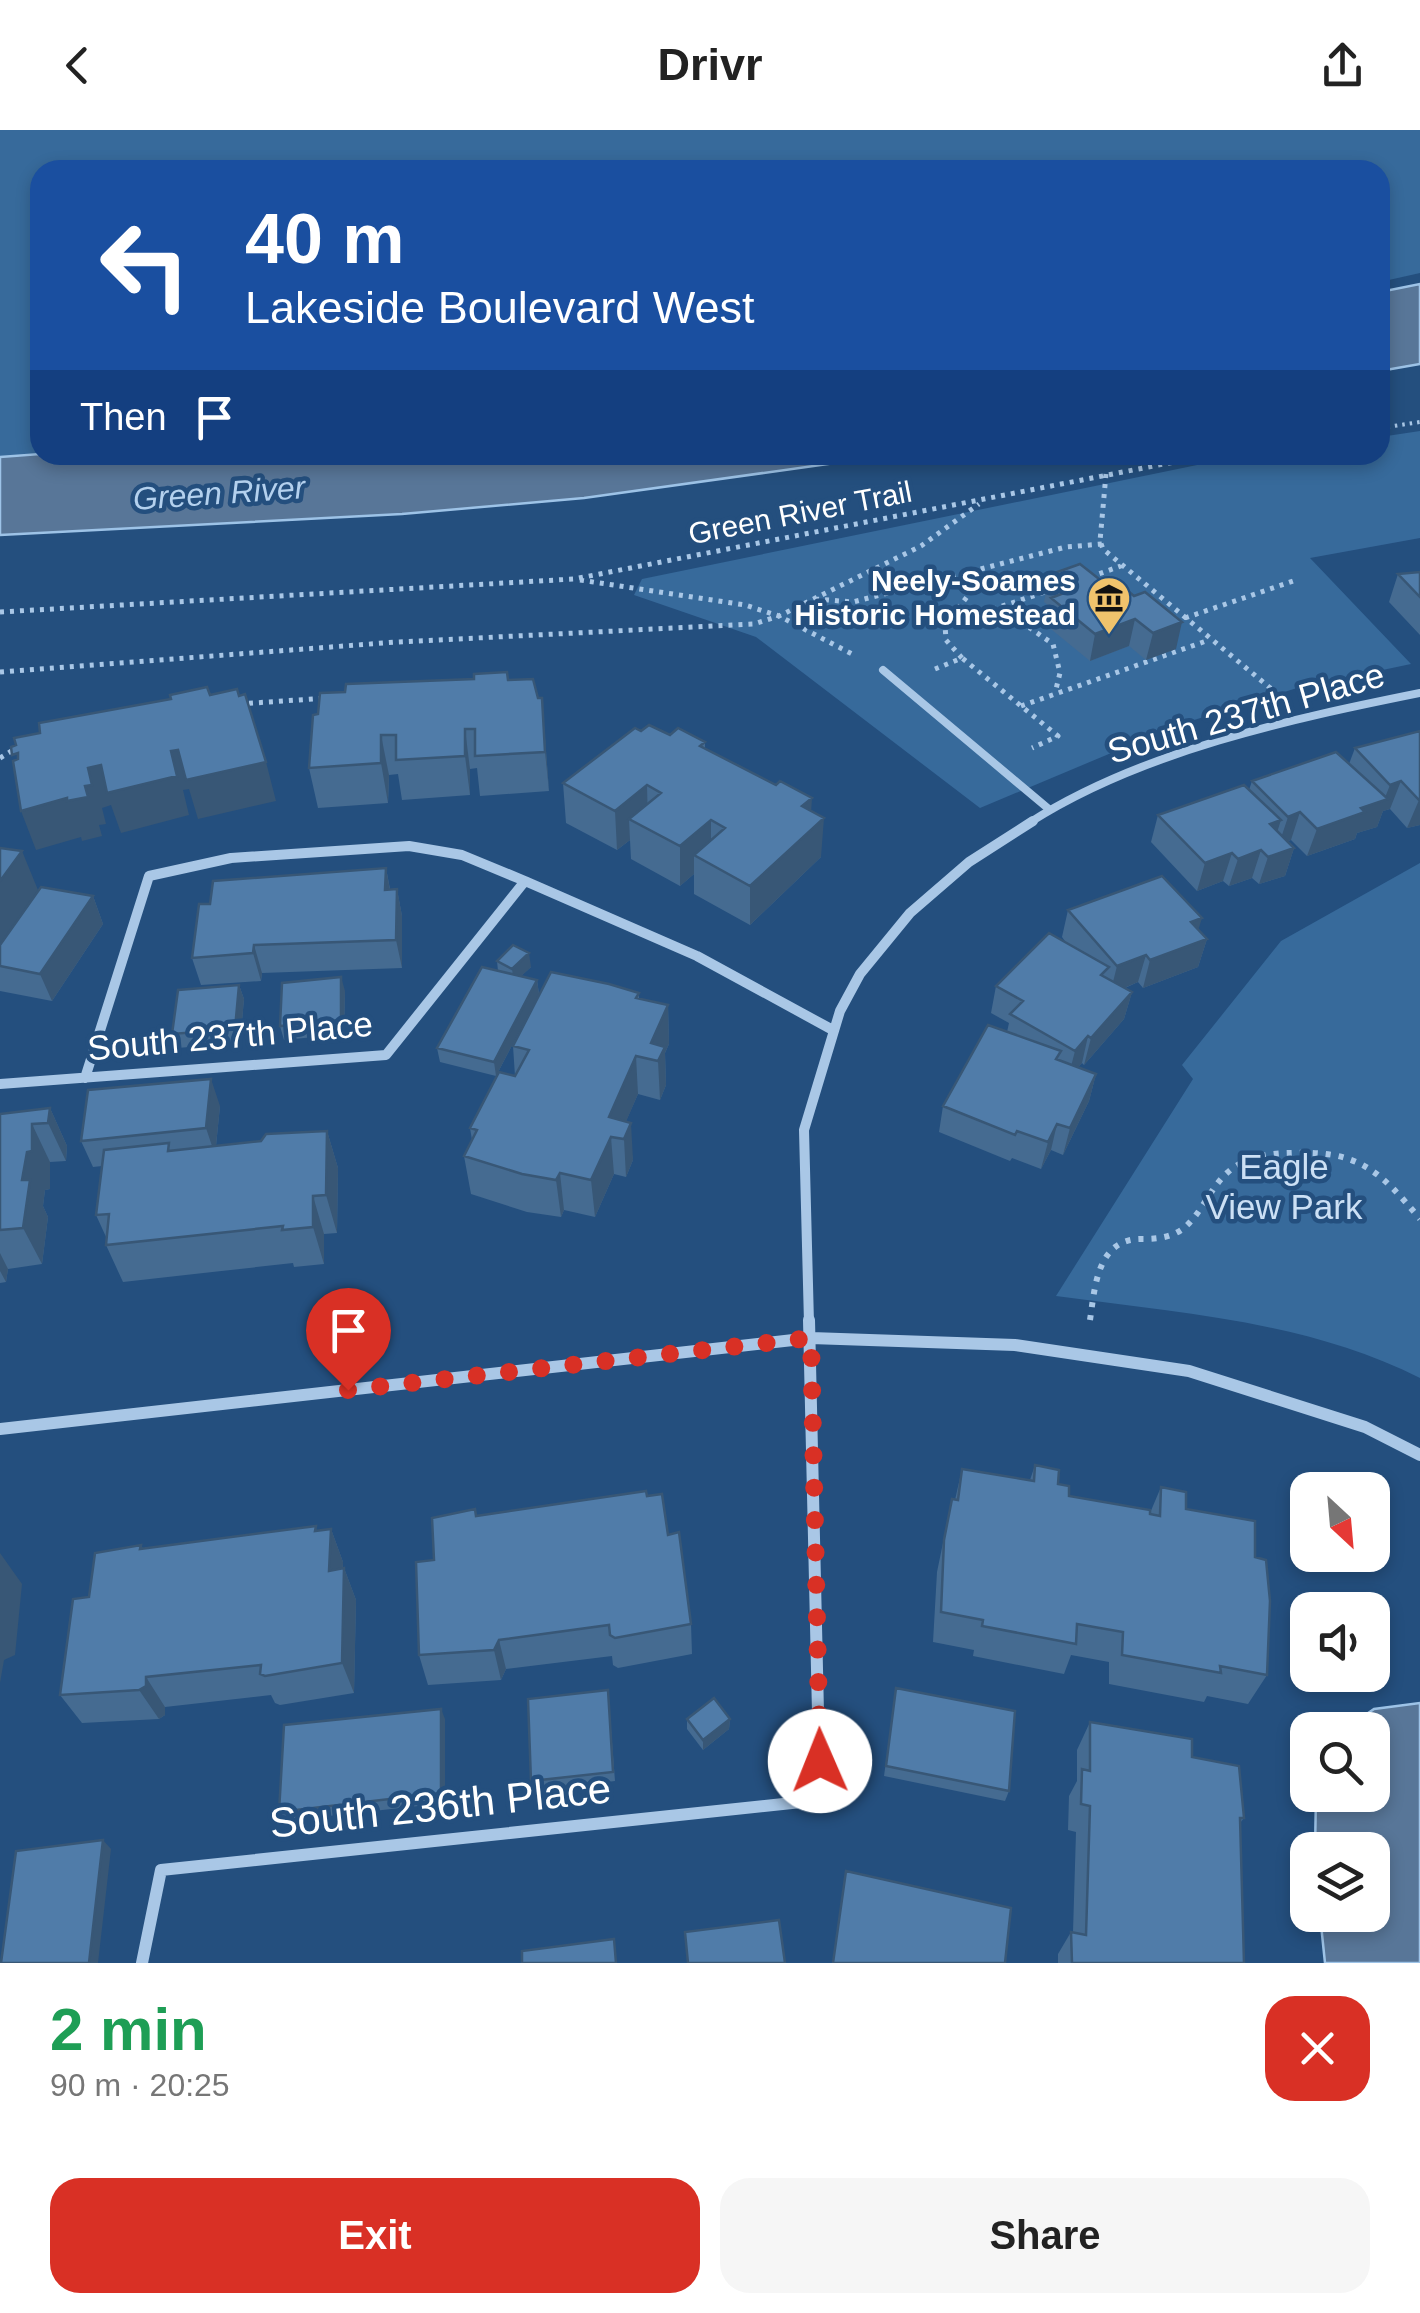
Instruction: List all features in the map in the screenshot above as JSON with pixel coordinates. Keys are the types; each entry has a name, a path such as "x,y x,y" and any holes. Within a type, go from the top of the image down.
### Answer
{"street":[{"path":"883,670 1050,810"},
{"name":"South 237th Place","path":"820,1800 804,1130 831,1029 858,976 896,926 970,859 1105,782 1306,718 1420,693"},
{"path":"85,1078 149,876 174,866 225,858 385,847 434,848 480,858 697,956 831,1029"},
{"name":"South 237th Place","path":"0,1084 386,1055 525,881"},
{"path":"0,1429 811,1338 1015,1345 1189,1371 1364,1427 1420,1455"},
{"name":"South 236th Place","path":"142,1963 161,1870 820,1800"}],"path":[{"path":"1390,426 1420,422"},
{"name":"Green River Trail","path":"0,612 574,579 1155,465"},
{"path":"1106,474 1102,544 1122,566 1306,718"},
{"path":"0,672 398,642 754,624 779,616 922,546 984,500"},
{"path":"814,599 853,602 1066,547 1102,544"},
{"path":"1076,581 1122,566"},
{"path":"990,568 945,626 946,640 962,658 1058,736 999,764"},
{"path":"1093,576 1107,586"},
{"name":"Green River Trail","path":"574,579 687,593 779,616 883,670"},
{"path":"1185,618 1296,580"},
{"path":"945,626 1059,587"},
{"path":"976,615 1024,623 1043,634 1061,658 1061,677 1054,694"},
{"path":"1021,706 1211,639"},
{"path":"900,684 962,658"},
{"path":"221,705 336,698"},
{"path":"0,758 19,746"},
{"path":"1084,1355 1100,1267 1110,1248 1128,1239 1154,1240 1181,1231 1227,1172 1249,1160 1312,1151 1348,1154 1376,1170 1420,1219"}],"green space":[{"path":"0,130 1420,130 1420,273 1390,280 1390,160 30,160 30,456 0,458"},
{"path":"1420,431 1420,538 1310,558 1411,664 1297,688 1178,725 980,808 756,637 634,595 642,579 1197,465 1390,465 1390,436"},
{"name":"Eagle View Park","path":"1420,863 1420,1378 1377,1359 1288,1331 1196,1314 1056,1296 1193,1079 1182,1065 1281,941"}],"water":[{"path":"1420,284 1420,364 1390,369 1390,290"},
{"name":"Green River","path":"30,455 30,465 820,465 584,498 402,514 0,535 0,457"},
{"path":"1420,1703 1420,1963 1325,1963 1322,1932 1390,1932 1390,1832 1315,1832 1316,1812 1390,1812 1390,1712 1370,1712"}],"building":[{"path":"1080,564 1108,586 1117,582 1134,596 1145,592 1182,622 1153,633 1135,619 1095,634 1051,598 1069,591 1049,575"},
{"path":"1420,572 1420,597 1398,574"},
{"path":"507,672 508,680 533,679 538,698 542,698 545,752 475,756 475,729 465,729 465,756 396,760 396,735 381,735 381,763 309,768 313,715 318,714 320,693 345,692 346,684 474,679 474,674"},
{"path":"207,687 210,695 237,689 239,696 245,694 266,762 186,780 178,750 171,751 177,776 107,793 101,765 88,768 92,785 85,786 88,797 67,798 21,811 13,761 18,759 18,753 12,755 11,747 16,745 14,738 40,733 39,723 171,699 170,695"},
{"path":"649,725 670,735 678,728 705,742 700,746 776,785 780,781 812,798 802,806 824,818 750,886 694,855 725,828 711,820 680,846 629,819 661,793 647,785 615,811 563,783 635,728 641,731"},
{"path":"1420,731 1419,800 1401,781 1390,785 1355,748"},
{"path":"1336,752 1388,799 1361,808 1365,812 1317,829 1300,812 1288,817 1252,781"},
{"path":"1244,785 1281,820 1270,824 1294,848 1268,857 1261,850 1238,859 1232,853 1205,863 1158,815"},
{"path":"0,848 22,851 0,881"},
{"path":"386,868 385,890 397,889 396,940 254,945 253,953 192,958 199,904 210,904 213,881"},
{"path":"1162,876 1202,918 1191,922 1207,939 1150,960 1146,955 1117,966 1068,910"},
{"path":"41,887 93,896 40,974 0,966 0,945"},
{"path":"1049,933 1109,967 1101,975 1132,992 1075,1051 1010,1014 1023,1001 996,986"},
{"path":"513,945 529,953 512,969 497,961"},
{"path":"482,967 537,980 494,1062 437,1048"},
{"path":"551,972 609,984 639,993 636,998 668,1005 651,1043 665,1047 658,1061 636,1056 609,1117 631,1123 624,1139 611,1137 591,1180 560,1173 556,1180 522,1174 464,1156 477,1130 470,1128 499,1072 515,1076 529,1050 513,1046"},
{"path":"341,977 341,1020 280,1026 282,983"},
{"path":"239,985 235,1029 172,1034 178,990"},
{"path":"988,1025 1061,1051 1056,1059 1096,1074 1070,1128 1057,1124 1048,1142 1017,1131 1015,1135 943,1106"},
{"path":"211,1079 206,1128 81,1141 88,1090"},
{"path":"50,1108 48,1123 32,1124 32,1151 27,1152 22,1180 30,1180 23,1228 0,1230 0,1114"},
{"path":"327,1131 326,1195 313,1196 313,1227 282,1230 283,1226 106,1245 109,1214 96,1215 104,1150 169,1143 168,1151 261,1141 266,1134"},
{"path":"1035,1465 1059,1470 1058,1484 1069,1486 1069,1496 1150,1510 1150,1514 1160,1516 1161,1487 1186,1492 1186,1509 1255,1521 1255,1557 1266,1560 1270,1601 1267,1675 1220,1666 1221,1673 1122,1655 1123,1632 1077,1624 1076,1644 982,1626 983,1620 941,1612 944,1540 952,1499 958,1500 962,1469 1034,1481"},
{"path":"646,1491 647,1496 662,1494 668,1535 679,1532 691,1624 615,1638 610,1635 609,1625 499,1640 494,1650 419,1655 416,1562 434,1560 432,1518 475,1509 476,1516"},
{"path":"316,1526 315,1531 331,1529 329,1571 344,1568 342,1663 265,1676 260,1674 261,1665 146,1677 146,1686 139,1690 60,1695 73,1599 89,1597 95,1553"},
{"path":"896,1688 1015,1711 1009,1791 886,1766"},
{"path":"608,1690 613,1772 531,1781 528,1699"},
{"path":"714,1698 730,1719 703,1740 687,1719"},
{"path":"441,1709 441,1793 279,1812 284,1725"},
{"path":"1090,1722 1192,1739 1192,1757 1239,1766 1244,1818 1240,1818 1244,1963 1072,1963 1071,1932 1086,1935 1090,1806 1081,1804 1082,1769 1090,1771"},
{"path":"103,1840 89,1963 1,1963 16,1851"},
{"path":"846,1871 1011,1908 1005,1963 833,1963"},
{"path":"779,1920 785,1963 688,1963 685,1932"},
{"path":"614,1939 616,1963 522,1963 522,1951"}],"place":[{"name":"Neely-Soames Historic Homestead","path":"1109,636"}],"route":[{"path":"348,1390 811,1338 820,1761"}]}
